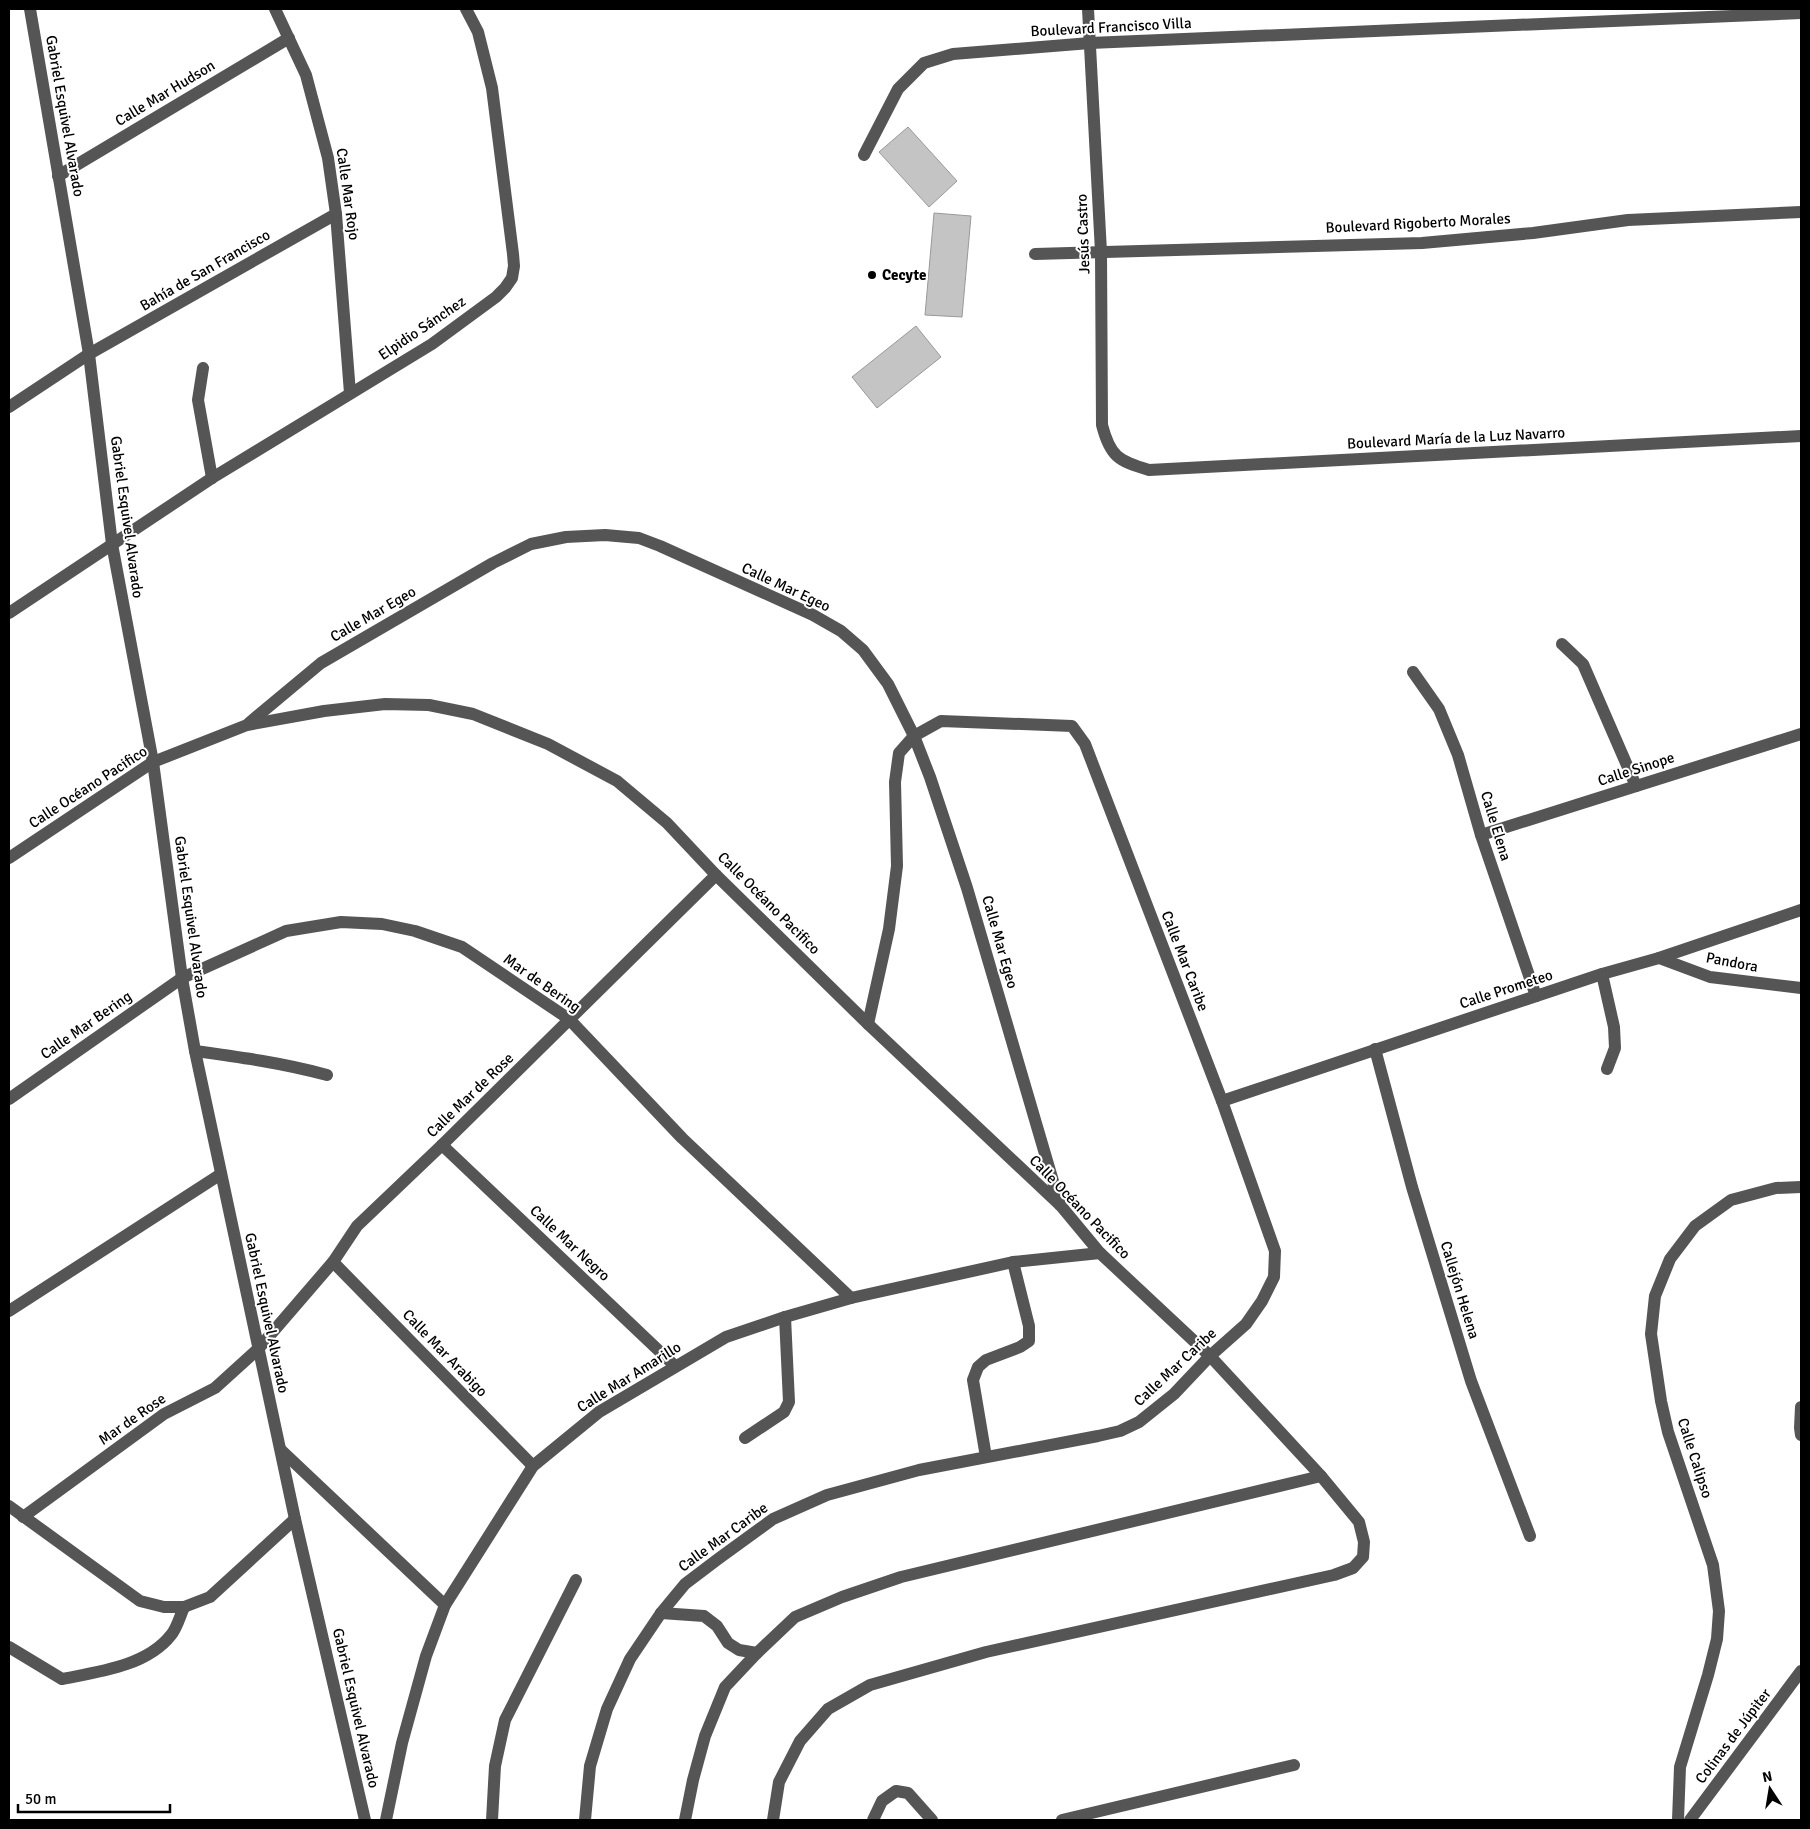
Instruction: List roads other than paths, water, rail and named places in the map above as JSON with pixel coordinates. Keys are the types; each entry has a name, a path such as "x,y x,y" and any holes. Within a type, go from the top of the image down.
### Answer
{"street":[{"name":"Gabriel Esquivel Alvarado","path":"30,9 89,354 112,544 153,762 182,978 195,1051 295,1519 365,1820"},
{"name":"Calle Mar Rojo","path":"275,9 306,76 328,158 336,214 350,393"},
{"name":"Elpidio Sánchez","path":"9,613 212,478 432,344 496,297 512,278 513,254 492,88 478,32 466,9"},
{"name":"Jesús Castro","path":"1088,9 1101,252 1102,425 1107,442 1116,456"},
{"name":"Boulevard Francisco Villa","path":"864,155 898,89 924,63 953,54 1090,43 1801,13"},
{"name":"Calle Mar Hudson","path":"58,176 289,38"},
{"name":"Boulevard Rigoberto Morales","path":"1035,254 1422,242 1533,233 1628,220 1801,212"},
{"name":"Bahía de San Francisco","path":"9,407 89,354 336,214"},
{"path":"203,368 198,400 212,478"},
{"name":"Boulevard María de la Luz Navarro","path":"1116,456 1132,465 1149,470 1801,436"},
{"name":"Calle Mar Egeo","path":"247,724 321,663 493,563 531,544 566,536 605,535 639,538 813,614 864,650 888,684 914,736 930,777 967,888 1034,1120 1061,1206"},
{"path":"1562,644 1583,664 1636,786"},
{"name":"Calle Elena","path":"1413,672 1439,709 1458,755 1481,835 1536,996"},
{"name":"Calle Océano Pacifico","path":"9,858 153,762 247,724 324,711 385,704 429,705 472,714 548,744 617,781 667,823 716,875 868,1024 1061,1206 1100,1253 1210,1356 1322,1476 1359,1522 1364,1542 1362,1557 1353,1568 1334,1576 986,1652 870,1685 828,1709 800,1740 778,1782 773,1820"},
{"name":"Calle Mar Caribe","path":"585,1820 590,1766 607,1709 630,1658 661,1612 685,1584 773,1519 827,1495 919,1470 1120,1431 1139,1422 1174,1394 1210,1356 1246,1324 1262,1301 1274,1278 1275,1251 1222,1101 1085,744 1072,726 941,721 914,736"},
{"name":"Calle Sinope","path":"1481,835 1801,734"},
{"path":"868,1024 889,929 897,866 895,782 899,753 914,736"},
{"name":"Calle Mar de Rose","path":"258,1348 333,1262 357,1226 716,875"},
{"name":"Calle Prometeo","path":"1222,1101 1602,974 1659,958 1801,910"},
{"name":"Mar de Bering","path":"182,978 286,932 341,922 382,924 415,931 462,947 569,1020 682,1138 851,1298"},
{"name":"Pandora","path":"1659,958 1710,977 1801,988"},
{"path":"1602,974 1614,1027 1615,1048 1606,1069"},
{"name":"Calle Mar Bering","path":"9,1099 182,978"},
{"name":"Callejón Helena","path":"1375,1049 1412,1187 1471,1381 1530,1536"},
{"path":"195,1051 297,1067 327,1075"},
{"name":"Calle Mar Negro","path":"442,1144 675,1366"},
{"path":"9,1311 221,1174"},
{"name":"Calle Calipso","path":"1678,1820 1680,1767 1708,1675 1716,1639 1719,1611 1713,1564 1668,1432 1661,1401 1652,1334 1655,1296 1670,1259 1695,1226 1731,1200 1776,1188 1801,1187"},
{"name":"Calle Mar Amarillo","path":"386,1820 404,1733 426,1656 445,1605 533,1466 599,1412 726,1337 785,1317 851,1298 1013,1262 1100,1253"},
{"name":"Calle Mar Arabigo","path":"333,1262 533,1466"},
{"path":"986,1457 973,1380 978,1367 986,1360 1020,1347 1029,1341 1029,1326 1013,1262"},
{"path":"745,1438 784,1412 789,1402 785,1317"},
{"name":"Mar de Rose","path":"23,1517 164,1414 215,1388 258,1348"},
{"path":"1801,1407 1801,1435"},
{"path":"281,1450 445,1605"},
{"path":"685,1820 705,1736 726,1688 757,1653 796,1617 842,1597 901,1578 1322,1476"},
{"path":"9,1506 140,1601 164,1607 184,1607 210,1597 295,1519"},
{"path":"492,1820 495,1766 506,1720 576,1580"},
{"path":"9,1646 62,1679 108,1670 150,1654 172,1635 184,1607"},
{"path":"661,1612 704,1616 717,1626 728,1643 739,1650 757,1653"},
{"name":"Colinas de Júpiter","path":"1690,1820 1801,1671"},
{"path":"1062,1820 1294,1765"},
{"path":"873,1820 882,1801 896,1791 908,1793 932,1820"}],"place":[{"name":"Cecyte","path":"872,275"}]}
